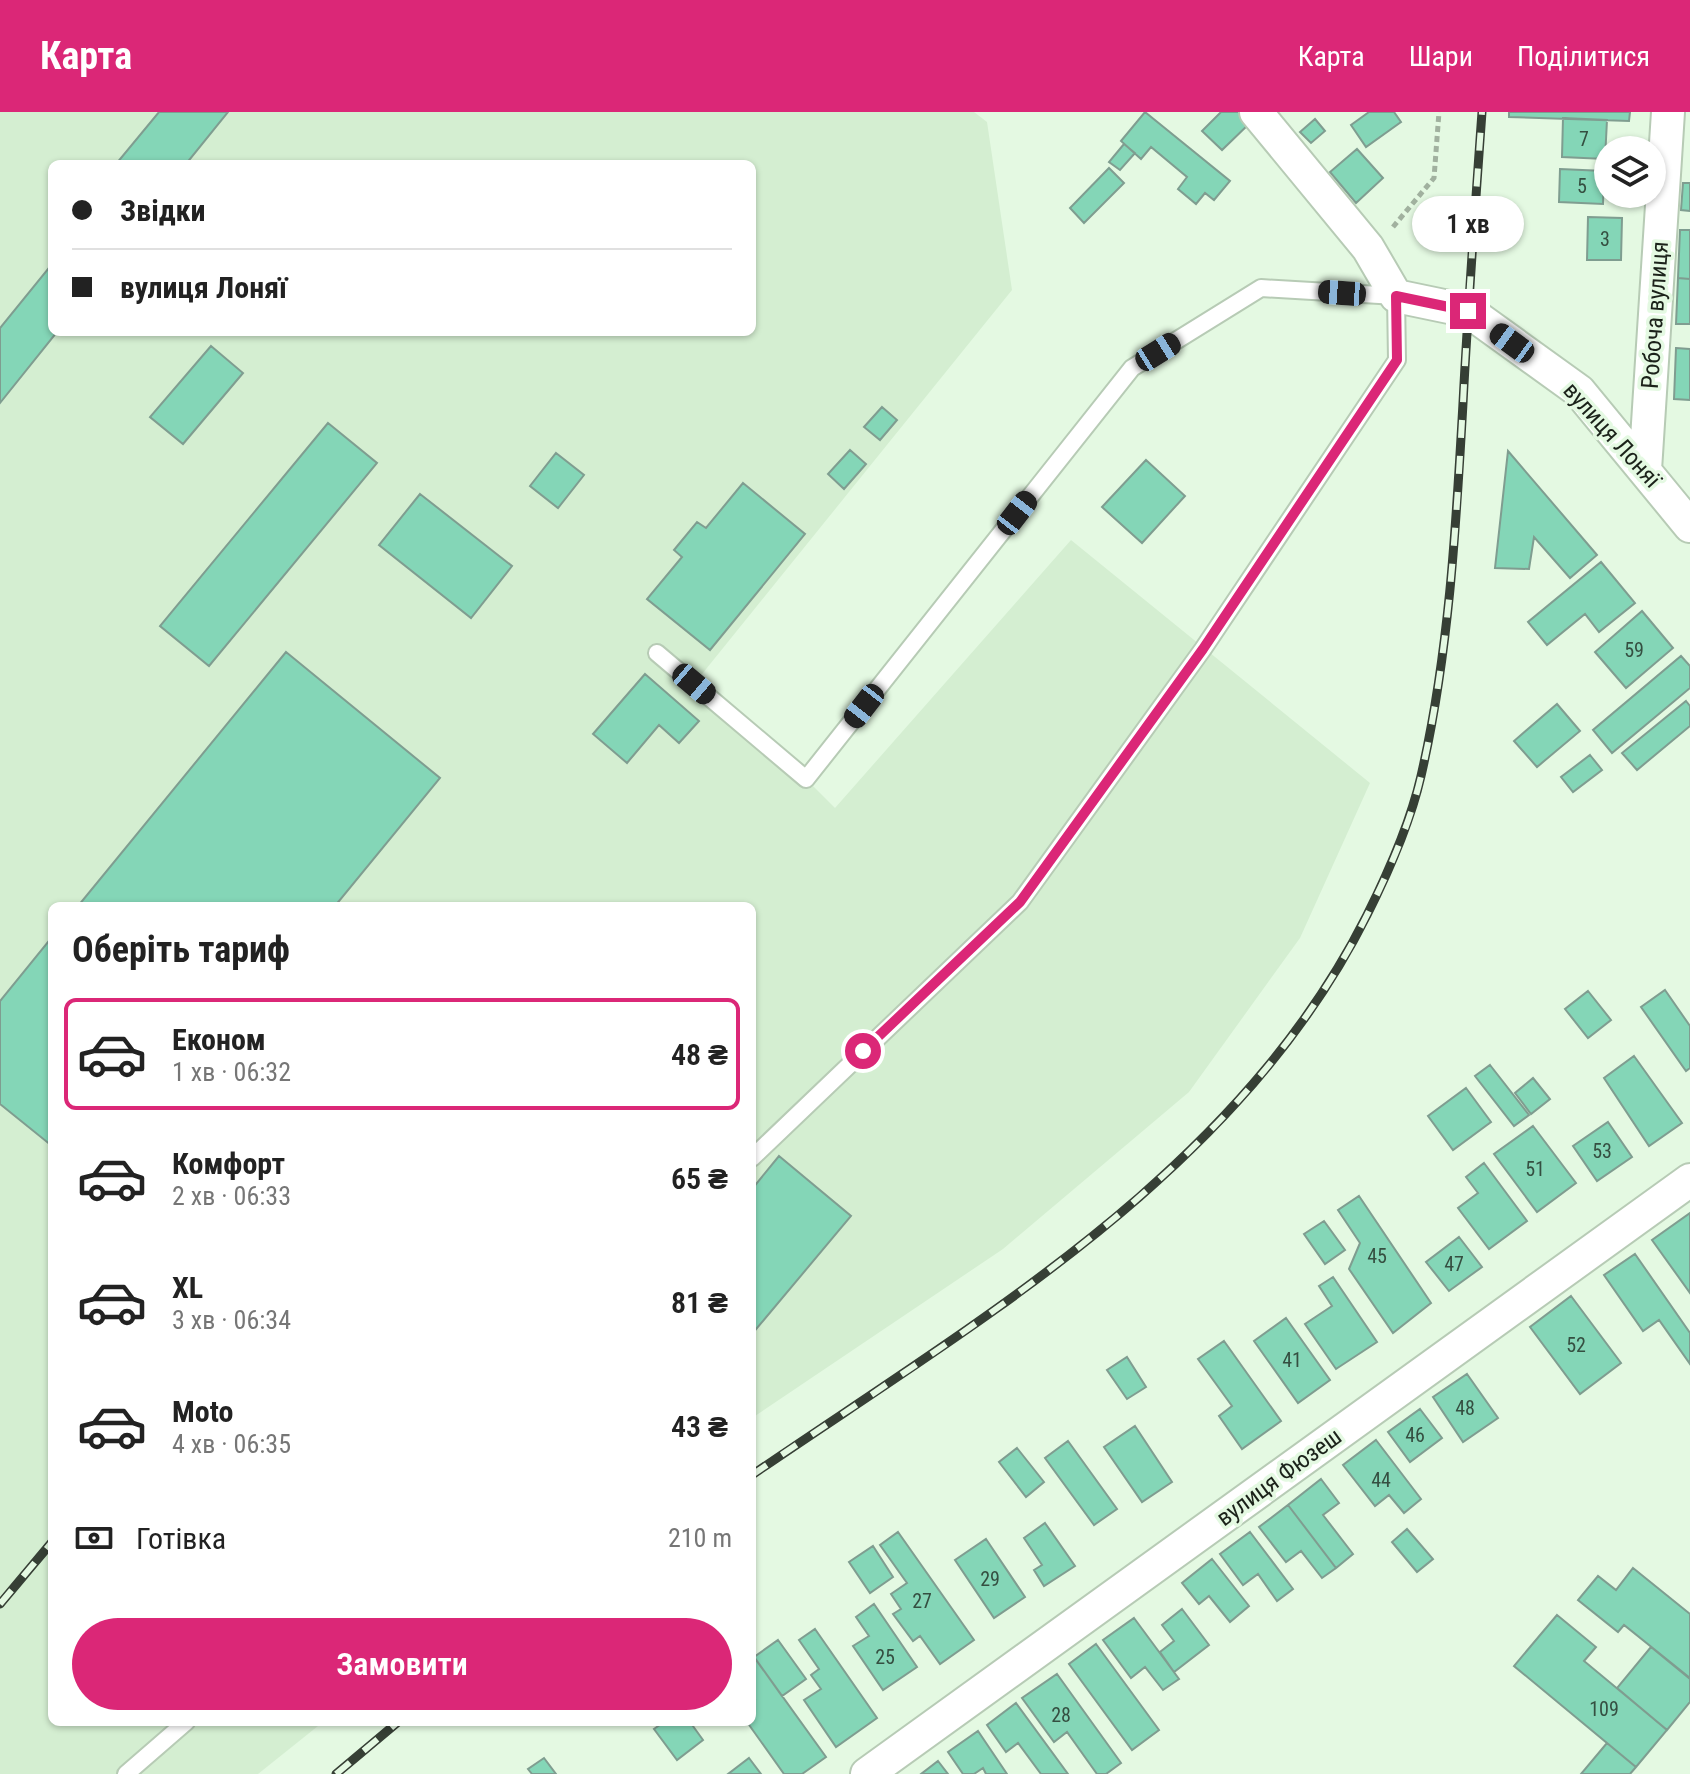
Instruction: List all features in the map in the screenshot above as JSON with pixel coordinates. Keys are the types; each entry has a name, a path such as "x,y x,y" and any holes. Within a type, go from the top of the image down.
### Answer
{"street":[{"path":"1256,112 1368,248 1396,296"},
{"name":"Робоча вулиця","path":"1645,470 1668,112"},
{"name":"вулиця Лоняї","path":"1396,296 1468,311 1579,391 1690,526"},
{"name":"вулиця Фюзеш","path":"867,1774 1690,1180"}],"lane":[{"path":"657,653 806,779 1132,368 1261,288 1396,296 1397,360 1203,649 1020,902 756,1154"},
{"path":"126,1774 181,1726"}],"path":[{"path":"1368,248 1389,231 1434,178 1439,112"}],"shaded area":[{"path":"0,112 974,112 987,122 1012,290 694,684 806,779 835,808 1071,540 1370,783 1300,938 1189,1092 1003,1249 756,1415 756,902 48,902 48,1726 318,1726 258,1774 0,1774"}],"building":[{"path":"159,112 228,112 189,160 119,160"},
{"path":"1145,112 1230,181 1214,200 1205,193 1196,204 1178,189 1187,177 1151,147 1141,159 1121,141"},
{"path":"1221,112 1241,112 1251,122 1222,150 1202,131"},
{"path":"1369,112 1394,112 1401,122 1366,147 1351,125"},
{"path":"1509,112 1630,112 1629,121 1509,117"},
{"path":"1563,118 1607,120 1606,136 1594,136 1594,158 1562,157"},
{"path":"1315,119 1325,131 1311,143 1300,132"},
{"path":"1124,144 1135,153 1120,170 1109,162"},
{"path":"1357,149 1383,178 1356,203 1330,172"},
{"path":"1109,168 1124,183 1084,223 1070,208"},
{"path":"1560,169 1594,171 1594,204 1559,202"},
{"path":"1683,183 1690,183 1690,211 1681,210"},
{"path":"1588,217 1622,218 1621,260 1587,260"},
{"path":"1680,230 1690,230 1690,279 1678,278"},
{"path":"48,269 48,336 54,336 0,403 0,328"},
{"path":"1678,278 1690,279 1690,324 1676,324"},
{"path":"211,346 243,373 183,444 150,417"},
{"path":"1676,348 1690,349 1690,400 1674,399"},
{"path":"882,407 897,420 880,440 864,427"},
{"path":"328,423 377,463 209,666 160,626"},
{"path":"850,450 866,464 844,489 828,474"},
{"path":"1508,451 1597,555 1570,578 1534,537 1529,569 1495,568"},
{"path":"556,453 584,475 558,508 530,486"},
{"path":"1146,460 1185,496 1142,543 1102,507"},
{"path":"743,483 805,534 710,650 647,599 682,557 674,550 697,522 706,528"},
{"path":"420,494 512,566 471,618 379,545"},
{"path":"1601,562 1635,603 1599,632 1585,614 1547,645 1528,622"},
{"path":"1642,611 1673,648 1626,688 1595,652"},
{"path":"286,652 440,778 338,902 81,902"},
{"path":"1681,656 1690,666 1690,688 1612,753 1593,730"},
{"path":"645,674 699,721 679,743 659,725 627,763 593,734"},
{"path":"1686,701 1690,706 1690,726 1637,770 1622,753"},
{"path":"1557,704 1580,731 1537,767 1514,741"},
{"path":"1590,755 1602,770 1573,792 1561,777"},
{"path":"48,942 48,1143 0,1104 0,1001"},
{"path":"1665,990 1690,1026 1690,1068 1686,1071 1641,1007"},
{"path":"1588,991 1611,1020 1588,1038 1565,1009"},
{"path":"1634,1056 1682,1123 1649,1146 1604,1078"},
{"path":"1490,1065 1529,1115 1514,1126 1475,1076"},
{"path":"1533,1078 1550,1099 1531,1114 1515,1093"},
{"path":"1466,1088 1491,1122 1453,1150 1428,1116"},
{"path":"1608,1122 1632,1157 1597,1181 1573,1146"},
{"path":"1533,1126 1576,1183 1537,1212 1494,1154"},
{"path":"779,1156 851,1216 756,1329 756,1184"},
{"path":"1484,1163 1527,1221 1489,1249 1458,1208 1478,1193 1466,1177"},
{"path":"1359,1196 1431,1303 1393,1333 1349,1269 1360,1243 1338,1210"},
{"path":"1690,1213 1690,1293 1652,1240"},
{"path":"1324,1221 1345,1250 1325,1264 1304,1234"},
{"path":"1459,1237 1482,1267 1449,1291 1426,1262"},
{"path":"1635,1254 1690,1333 1690,1364 1659,1320 1643,1331 1604,1275"},
{"path":"1333,1277 1377,1342 1336,1369 1305,1324 1332,1306 1319,1286"},
{"path":"1571,1296 1621,1363 1580,1394 1530,1327"},
{"path":"1286,1318 1330,1380 1298,1403 1254,1341"},
{"path":"1224,1341 1281,1421 1242,1449 1219,1416 1232,1406 1198,1359"},
{"path":"1127,1357 1146,1387 1127,1399 1107,1370"},
{"path":"1467,1374 1498,1418 1463,1442 1433,1397"},
{"path":"1420,1409 1442,1438 1410,1462 1388,1432"},
{"path":"1135,1426 1172,1482 1142,1502 1104,1447"},
{"path":"1376,1440 1421,1499 1404,1513 1389,1495 1375,1506 1343,1465"},
{"path":"1068,1441 1117,1509 1094,1525 1045,1458"},
{"path":"1017,1448 1044,1482 1026,1497 999,1462"},
{"path":"1321,1479 1339,1503 1323,1515 1353,1554 1336,1568 1288,1505"},
{"path":"1288,1505 1336,1568 1322,1578 1301,1551 1286,1562 1259,1527"},
{"path":"1045,1523 1075,1566 1044,1586 1034,1570 1042,1565 1024,1538"},
{"path":"1407,1529 1433,1559 1417,1572 1392,1542"},
{"path":"898,1532 974,1640 940,1664 920,1636 913,1641 893,1614 901,1609 891,1594 907,1583 880,1545"},
{"path":"1250,1532 1293,1589 1277,1601 1258,1574 1243,1585 1220,1554"},
{"path":"986,1539 1025,1597 994,1618 955,1560"},
{"path":"873,1546 893,1577 870,1593 849,1562"},
{"path":"1212,1559 1249,1606 1230,1622 1209,1596 1199,1604 1182,1583"},
{"path":"1633,1568 1690,1614 1690,1678 1624,1625 1618,1632 1578,1600 1598,1576 1616,1590"},
{"path":"874,1604 917,1667 883,1690 853,1646 869,1636 856,1617"},
{"path":"1182,1609 1209,1645 1174,1672 1160,1652 1174,1641 1162,1625"},
{"path":"1557,1615 1596,1647 1584,1661 1667,1730 1636,1767 1514,1666"},
{"path":"1134,1618 1179,1679 1163,1690 1145,1667 1131,1678 1103,1640"},
{"path":"815,1629 877,1718 836,1747 804,1700 821,1689 811,1675 819,1669 799,1640"},
{"path":"778,1640 806,1679 782,1696 756,1656"},
{"path":"1096,1644 1159,1730 1132,1750 1069,1664"},
{"path":"1651,1647 1690,1679 1690,1702 1667,1730 1617,1688"},
{"path":"756,1660 826,1757 802,1774 784,1774 750,1726 756,1726"},
{"path":"1057,1674 1121,1763 1106,1774 1097,1774 1067,1732 1054,1742 1022,1698"},
{"path":"1016,1703 1068,1774 1041,1774 1018,1743 1006,1752 987,1725"},
{"path":"658,1726 693,1726 703,1740 677,1760 654,1729"},
{"path":"978,1731 1007,1774 986,1774 983,1768 974,1774 963,1774 948,1752"},
{"path":"1607,1743 1636,1767 1630,1774 1581,1774"},
{"path":"544,1758 556,1774 532,1774 528,1769"},
{"path":"749,1758 761,1774 728,1774"},
{"path":"938,1761 948,1774 921,1774"}],"railway":[{"path":"756,1472 1013,1297 1097,1232 1176,1164 1249,1089 1313,1006 1367,915 1411,812 1431,730 1445,637 1482,112"},
{"path":"0,1604 48,1547"},
{"path":"336,1774 393,1726"}],"route":[{"path":"863,1051 1020,902 1203,649 1397,360 1396,296 1468,311"}]}
